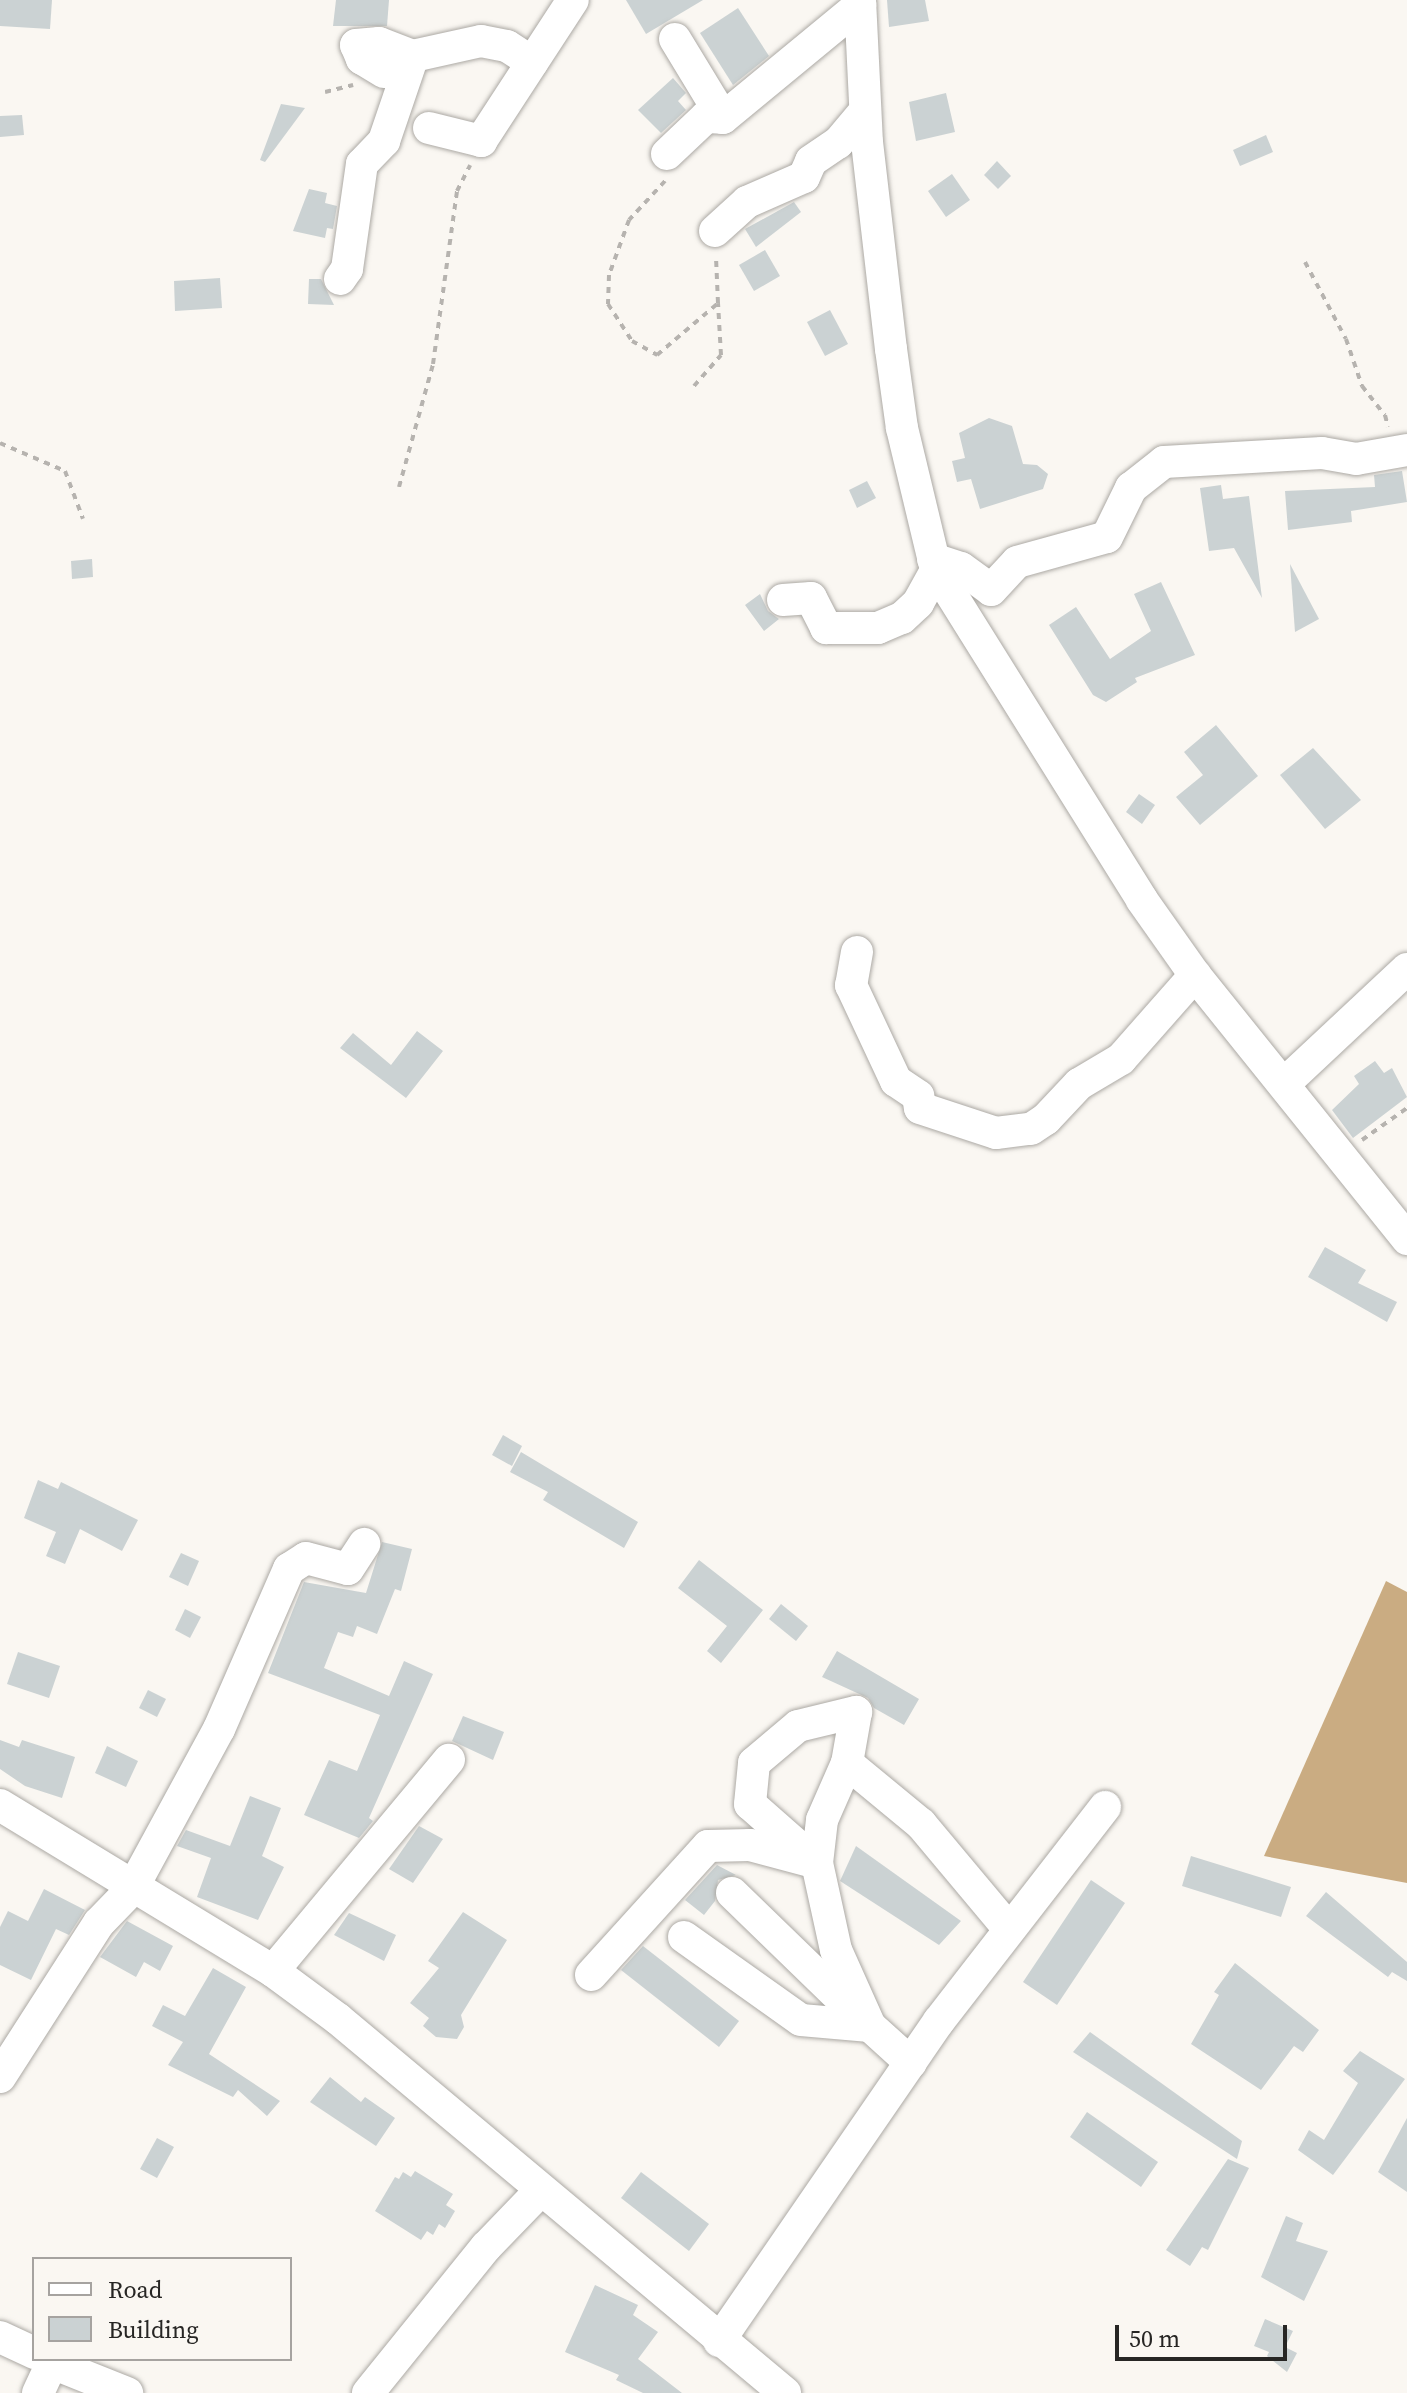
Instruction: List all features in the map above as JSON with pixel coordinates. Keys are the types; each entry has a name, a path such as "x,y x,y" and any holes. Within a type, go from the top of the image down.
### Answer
{"street":[{"path":"429,128 481,141 573,0"},
{"path":"860,3 865,111 902,428 935,565 960,611 1101,837 1195,975 1285,1083 1407,1239"},
{"path":"667,154 706,117 723,118 860,3"},
{"path":"675,39 723,118"},
{"path":"384,72 362,59 356,45 379,43 413,56 481,41 507,46 532,62"},
{"path":"340,279 347,269 362,164 384,141 413,56"},
{"path":"715,231 747,202 804,177 811,161 838,143 865,111"},
{"path":"960,611 991,590 1017,562 1107,537 1131,488 1164,462 1322,453 1356,459 1407,450"},
{"path":"935,565 961,568 991,590"},
{"path":"783,600 811,598 826,628 878,628 902,618 918,603 935,565"},
{"path":"857,952 851,985 896,1081 918,1096 920,1108 996,1133 1031,1129 1046,1119 1079,1084 1130,1049 1195,975"},
{"path":"1285,1083 1407,969"},
{"path":"0,2077 99,1923 132,1889 219,1729 289,1569 306,1558 348,1569 364,1544"},
{"path":"817,1863 750,1804 754,1763 798,1726 856,1712 847,1763 822,1820 817,1863 836,1950 870,2026"},
{"path":"273,1971 449,1760"},
{"path":"847,1763 921,1824 1008,1928"},
{"path":"0,1805 132,1889 273,1971 785,2393"},
{"path":"719,2341 1008,1928 1105,1807"},
{"path":"591,1975 708,1846 750,1845 817,1863"},
{"path":"732,1893 911,2063"},
{"path":"684,1937 801,2020 870,2026"},
{"path":"368,2393 486,2247 541,2190"},
{"path":"0,2337 32,2352"},
{"path":"38,2393 43,2361"},
{"path":"51,2361 127,2393"}],"path":[{"path":"399,487 433,364 457,191 481,141"},
{"path":"667,154 669,177 629,220 609,275 608,304 632,341 657,355 718,303"},
{"path":"694,386 721,355 715,231"},
{"path":"1305,262 1346,339 1362,386 1407,450"},
{"path":"0,443 65,471 83,519"},
{"path":"1340,1156 1407,1108"}],"shaded area":[{"path":"1386,1581 1407,1592 1407,1883 1264,1856"}],"building":[{"path":"0,0 52,0 50,29 0,26"},
{"path":"336,0 389,0 387,26 333,26"},
{"path":"626,0 703,0 646,34"},
{"path":"887,0 925,0 929,21 889,27"},
{"path":"738,8 769,56 733,85 700,33"},
{"path":"673,78 686,93 678,101 686,110 661,133 638,110"},
{"path":"946,93 955,132 916,141 909,102"},
{"path":"281,104 305,108 265,162 260,160"},
{"path":"22,115 24,135 0,137 0,116"},
{"path":"1266,135 1273,152 1240,166 1233,150"},
{"path":"997,161 1011,176 998,189 984,175"},
{"path":"952,174 970,200 946,217 928,191"},
{"path":"309,189 327,193 325,203 337,206 333,229 327,228 325,238 293,231"},
{"path":"794,202 801,212 756,247 745,229"},
{"path":"765,250 780,276 754,291 739,265"},
{"path":"220,278 222,308 175,311 174,281"},
{"path":"309,279 321,279 334,305 308,304"},
{"path":"830,310 848,344 825,356 807,322"},
{"path":"989,418 1012,426 1023,464 1037,465 1048,474 1043,489 980,509 971,479 957,482 952,461 965,458 959,433"},
{"path":"1402,471 1407,502 1351,511 1352,522 1288,530 1285,491 1375,487 1374,475"},
{"path":"867,481 876,498 857,508 849,490"},
{"path":"1221,485 1223,499 1249,496 1262,598 1234,548 1209,551 1200,488"},
{"path":"92,559 93,577 72,579 71,561"},
{"path":"1290,564 1319,619 1295,632"},
{"path":"1161,582 1195,655 1135,678 1137,682 1106,702 1093,695 1049,625 1076,607 1110,659 1151,631 1134,594"},
{"path":"760,594 768,611 779,619 764,631 745,605"},
{"path":"1216,725 1258,776 1200,825 1176,797 1203,775 1184,752"},
{"path":"1313,748 1361,800 1325,829 1280,775"},
{"path":"1139,794 1155,805 1142,824 1126,812"},
{"path":"417,1031 443,1051 406,1098 340,1048 353,1033 391,1065"},
{"path":"1375,1061 1384,1073 1392,1068 1407,1097 1353,1138 1332,1110 1359,1084 1354,1076"},
{"path":"1325,1247 1366,1270 1358,1283 1397,1302 1387,1322 1308,1277"},
{"path":"503,1435 522,1446 512,1466 492,1455"},
{"path":"521,1452 638,1522 624,1548 543,1500 548,1492 510,1472"},
{"path":"38,1480 58,1489 61,1482 138,1520 122,1551 80,1529 65,1564 46,1556 56,1532 24,1518"},
{"path":"382,1542 412,1549 401,1591 395,1589 377,1634 357,1626 353,1637 338,1632 324,1668 389,1696 404,1661 433,1674 369,1818 373,1821 359,1838 304,1815 329,1760 357,1771 380,1715 268,1673 304,1582 366,1593"},
{"path":"181,1553 199,1561 188,1586 169,1577"},
{"path":"699,1560 763,1610 721,1663 707,1651 727,1626 678,1588"},
{"path":"781,1604 808,1626 796,1641 769,1619"},
{"path":"185,1609 201,1617 190,1638 175,1630"},
{"path":"837,1651 919,1699 904,1725 874,1708 868,1698 822,1677"},
{"path":"18,1652 60,1666 49,1698 7,1684"},
{"path":"148,1690 166,1699 157,1717 139,1708"},
{"path":"463,1716 504,1732 493,1760 452,1741"},
{"path":"0,1740 19,1747 22,1740 75,1757 62,1798 25,1786 0,1769"},
{"path":"107,1746 138,1761 126,1787 95,1773"},
{"path":"250,1796 281,1808 262,1856 284,1867 258,1920 197,1897 211,1858 177,1846 186,1830 230,1846"},
{"path":"419,1826 443,1839 413,1883 389,1869"},
{"path":"856,1846 961,1921 939,1945 840,1881"},
{"path":"1191,1856 1291,1887 1281,1917 1182,1886"},
{"path":"717,1865 736,1875 718,1880 715,1901 704,1915 685,1900"},
{"path":"1091,1880 1125,1903 1057,2005 1023,1982"},
{"path":"44,1889 85,1910 69,1935 56,1929 31,1980 0,1965 0,1927 8,1911 28,1921"},
{"path":"1326,1892 1407,1962 1407,1981 1392,1972 1388,1977 1306,1916"},
{"path":"463,1912 507,1940 461,2015 464,2027 457,2039 436,2037 423,2026 429,2018 410,2003 439,1968 428,1961"},
{"path":"349,1913 396,1935 384,1961 334,1935"},
{"path":"127,1921 173,1946 160,1971 144,1962 136,1977 100,1957"},
{"path":"643,1946 739,2021 719,2047 621,1970"},
{"path":"1235,1963 1319,2030 1303,2052 1294,2046 1261,2090 1191,2044 1219,1995 1214,1992"},
{"path":"213,1968 246,1987 209,2054 280,2101 267,2116 238,2090 233,2097 168,2065 183,2042 152,2026 163,2005 185,2016"},
{"path":"1090,2032 1242,2141 1237,2159 1073,2052"},
{"path":"1360,2051 1405,2079 1333,2175 1298,2150 1309,2130 1324,2140 1358,2083 1343,2071"},
{"path":"330,2077 361,2102 365,2097 395,2118 376,2146 310,2102"},
{"path":"1087,2112 1158,2162 1141,2187 1070,2137"},
{"path":"1407,2118 1407,2192 1378,2172"},
{"path":"157,2138 174,2147 157,2178 140,2169"},
{"path":"1228,2159 1249,2168 1208,2250 1202,2247 1190,2266 1166,2250"},
{"path":"415,2171 453,2194 446,2205 455,2211 445,2228 439,2224 433,2235 427,2231 421,2240 375,2211 395,2177 399,2179 403,2172 411,2177"},
{"path":"641,2172 709,2224 689,2251 621,2198"},
{"path":"1286,2216 1303,2223 1296,2241 1328,2251 1304,2301 1261,2277"},
{"path":"595,2285 638,2305 633,2315 658,2332 638,2359 682,2393 643,2393 616,2380 619,2375 565,2352"},
{"path":"1265,2319 1293,2331 1285,2347 1297,2353 1287,2372 1267,2356 1269,2352 1254,2346"}]}
